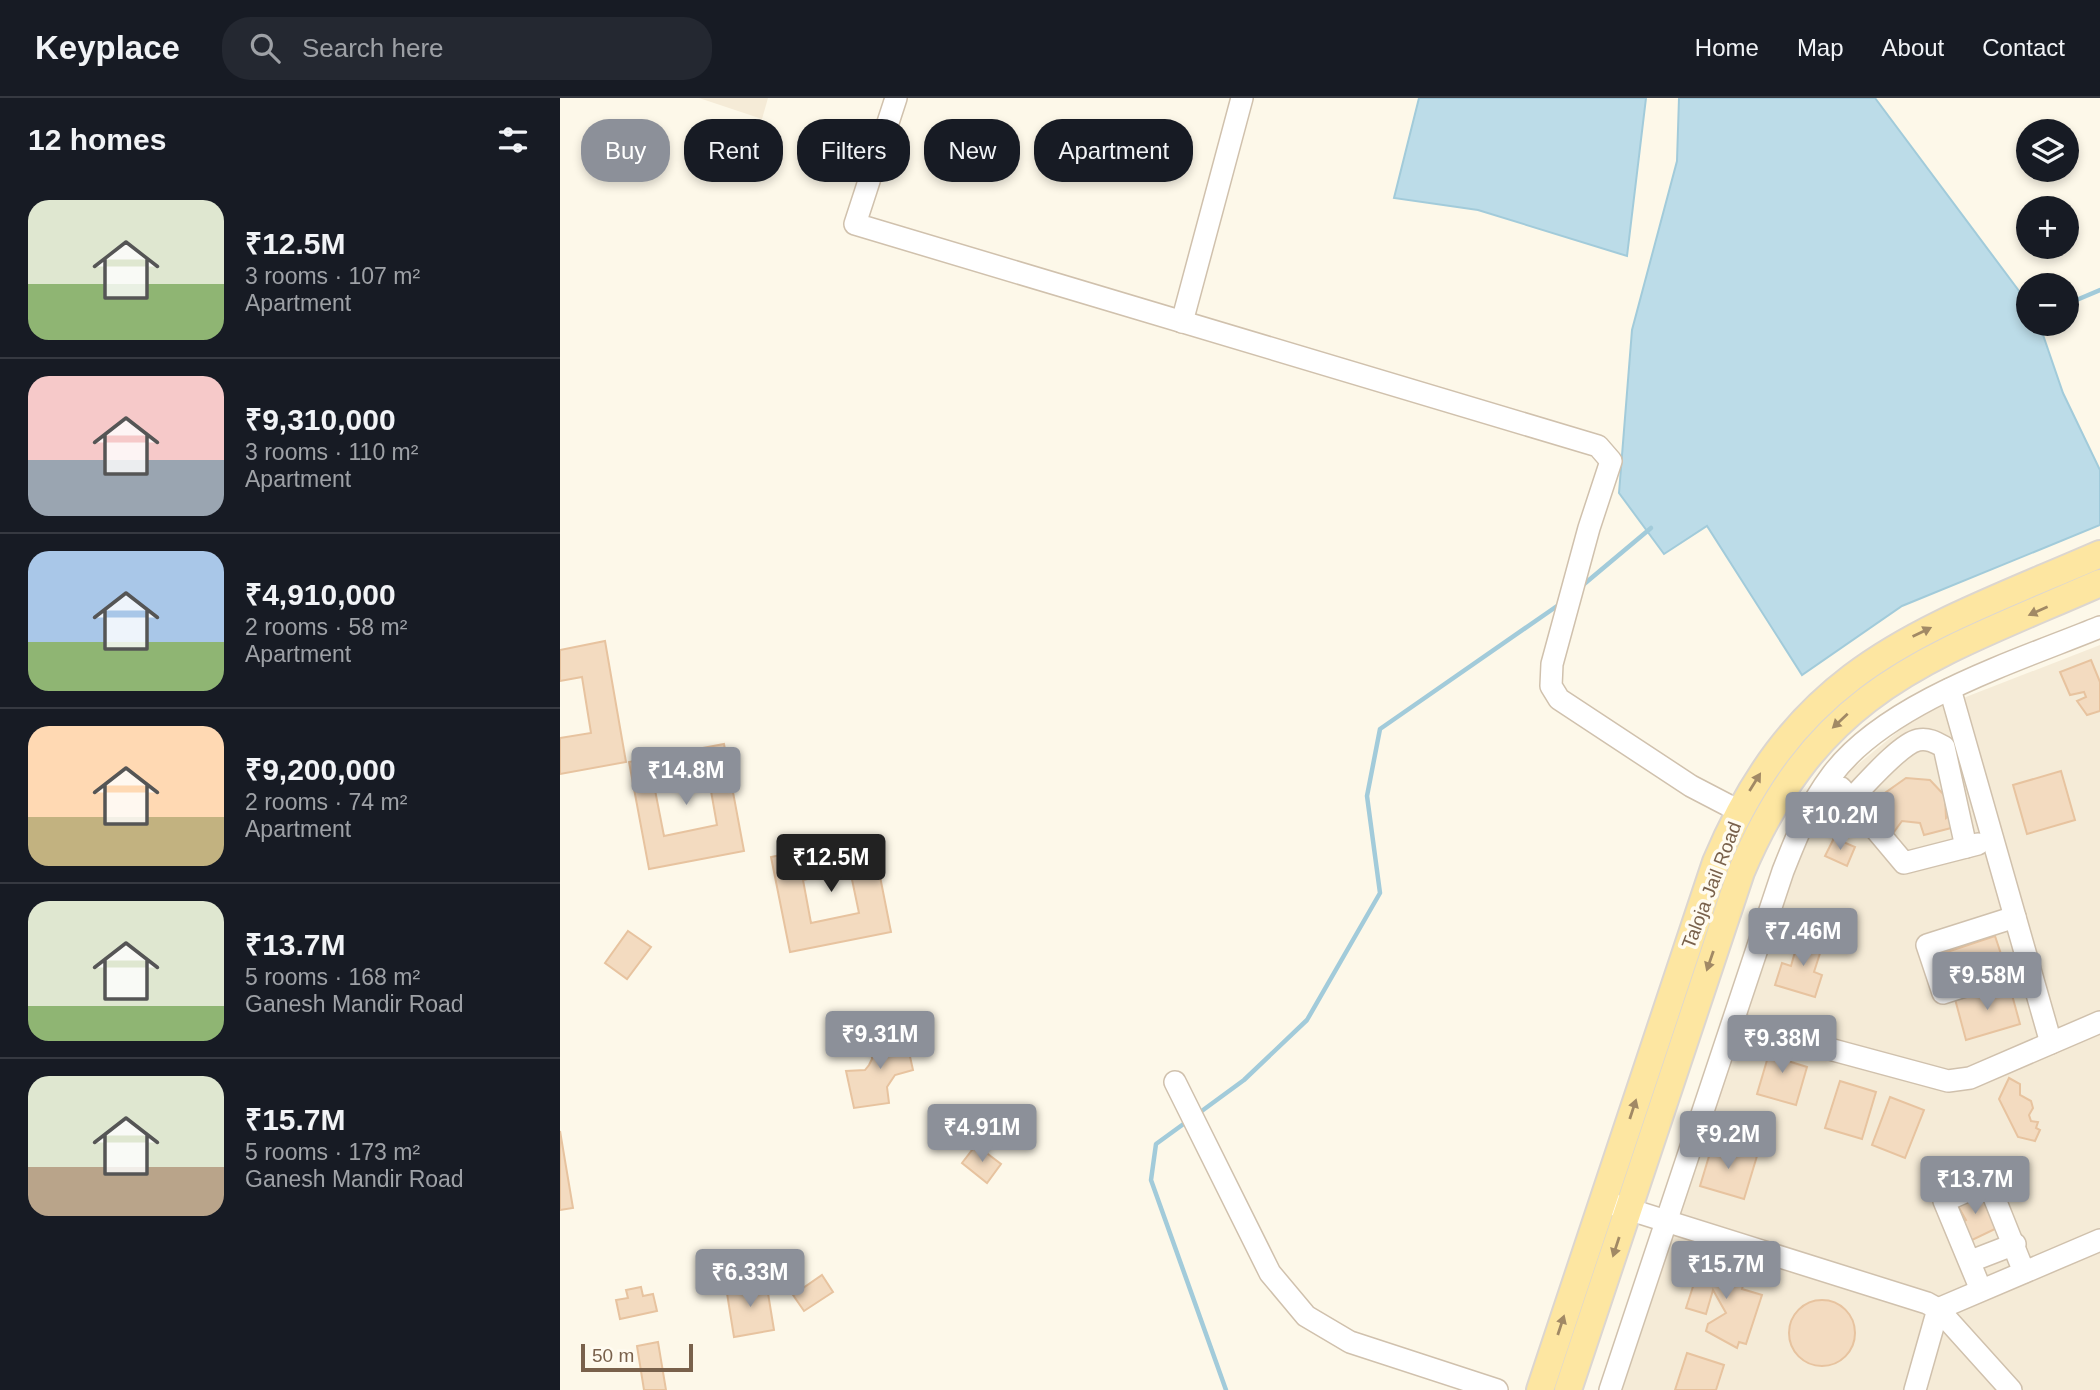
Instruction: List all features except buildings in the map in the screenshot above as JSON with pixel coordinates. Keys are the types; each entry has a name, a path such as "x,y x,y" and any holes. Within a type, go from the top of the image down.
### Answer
{"main road":[{"name":"Taloja Jail Road","path":"1540,1390 1716,862 1739,811 1759,776 1797,727 1827,696 1875,659 1962,613 2100,555"},
{"name":"Taloja Jail Road","path":"1568,1390 1741,872 1768,813 1789,780 1845,716 1914,666 2100,583"}],"street":[{"path":"896,98 855,224 1598,446 1611,461 1570,596 1552,664 1551,686 1559,699 1691,786 1739,811"},
{"path":"1182,322 1242,98"},
{"path":"1610,1390 1799,832 1830,776 1889,723 1950,689 2100,627"},
{"path":"1950,689 1992,840 2010,919 2051,1043"},
{"path":"1851,799 1905,747 1916,740 1932,740 1944,747 1966,847"},
{"path":"1830,776 1904,863 1992,840"},
{"path":"2010,919 1927,945 1943,993 2024,967"},
{"path":"1733,1023 1948,1081 1970,1078 2100,1022"},
{"path":"1175,1082 1270,1273 1306,1316 1350,1342 1497,1390"},
{"path":"1982,1290 1944,1200 1988,1182 2024,1272"},
{"path":"1602,1201 1909,1296 1938,1309 2011,1390"},
{"path":"1938,1309 2100,1240"},
{"path":"1971,1262 2015,1244"},
{"path":"1915,1390 1938,1309"}],"shaded area":[{"path":"699,98 768,98 762,119"},
{"path":"2100,645 2100,1390 1615,1390 1806,838 1846,774 1917,716"}],"water":[{"path":"1419,98 1646,98 1627,256 1478,210 1394,198"},
{"path":"1679,98 1875,98 2016,287 2016,336 2043,336 2063,393 2100,470 2100,525 1902,606 1802,675 1707,526 1664,554 1619,493 1632,330 1677,161"}],"waterway":[{"path":"2079,299 2100,290"},
{"path":"1583,585 1651,528"},
{"path":"1199,1113 1244,1080 1307,1020 1380,893 1367,796 1380,729 1560,604"},
{"path":"1189,1120 1156,1144 1151,1180 1226,1390"}]}
